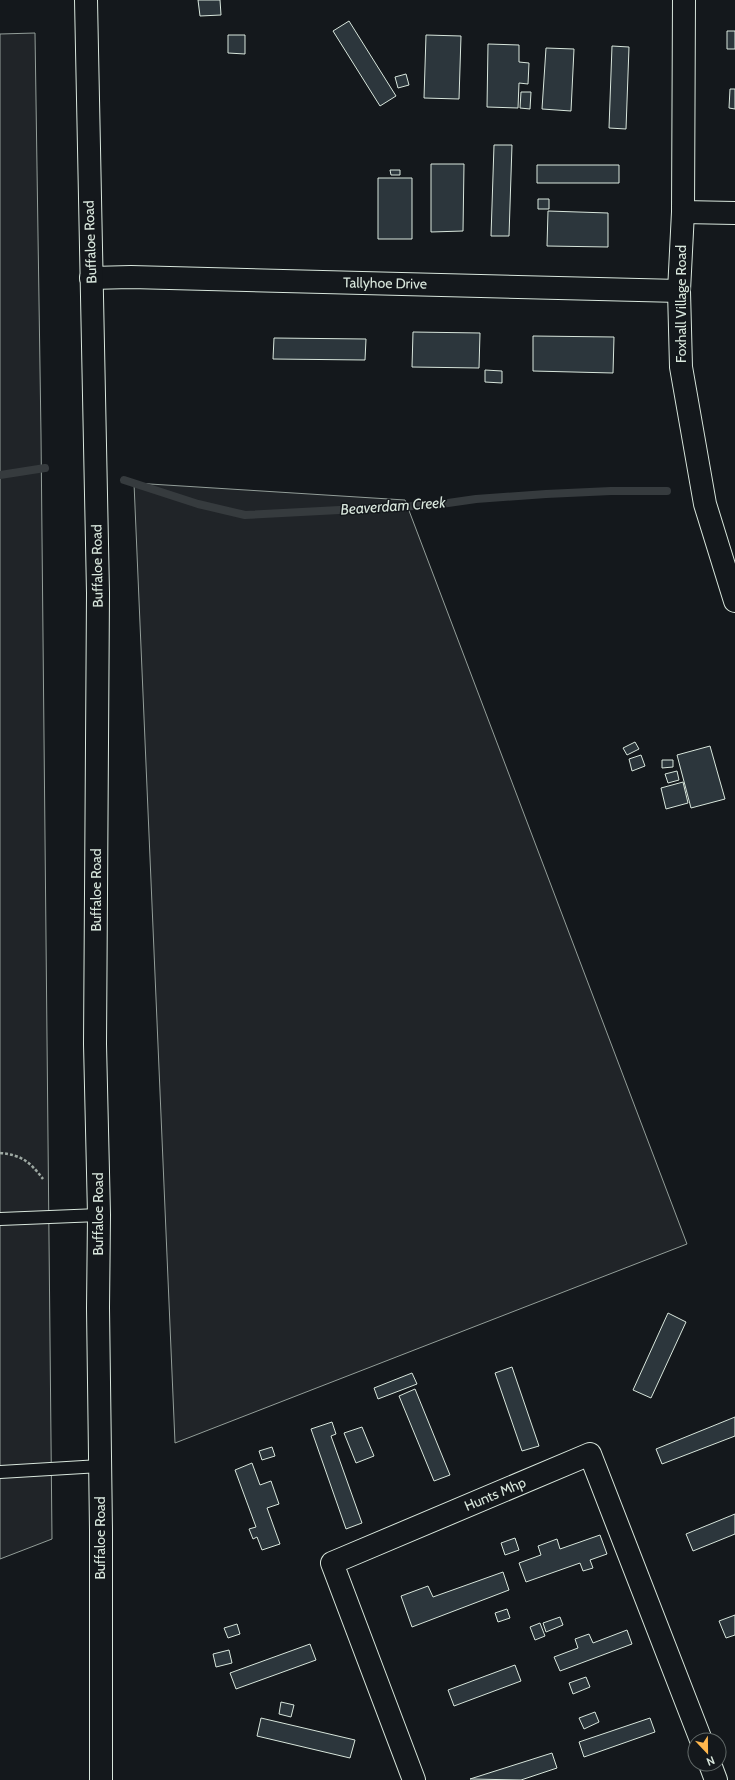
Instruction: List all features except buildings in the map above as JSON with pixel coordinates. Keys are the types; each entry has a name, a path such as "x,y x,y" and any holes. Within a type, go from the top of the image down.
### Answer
{"street":[{"name":"Buffaloe Road","path":"86,0 98,593 95,1044 99,1215 98,1308 101,1780"},
{"name":"Foxhall Village Road","path":"684,0 683,212 679,291 681,367 692,436 706,504 735,601"},
{"path":"683,212 735,213"},
{"name":"Tallyhoe Drive","path":"91,278 131,277 679,291"},
{"name":"Hunts Mhp","path":"414,1780 332,1563 590,1454 698,1732"}],"lane":[{"path":"0,1219 99,1215"},
{"path":"0,1472 100,1466"}],"path":[{"path":"0,1153 12,1154 30,1163 42,1179"}],"shaded area":[{"path":"35,33 41,435 52,1539 0,1559 0,34"},
{"path":"134,483 405,500 687,1244 175,1443"}],"waterway":[{"name":"Beaverdam Creek","path":"0,475 45,468"},
{"name":"Beaverdam Creek","path":"124,480 198,504 245,515 434,505 476,499 546,494 611,491 667,491"}]}
